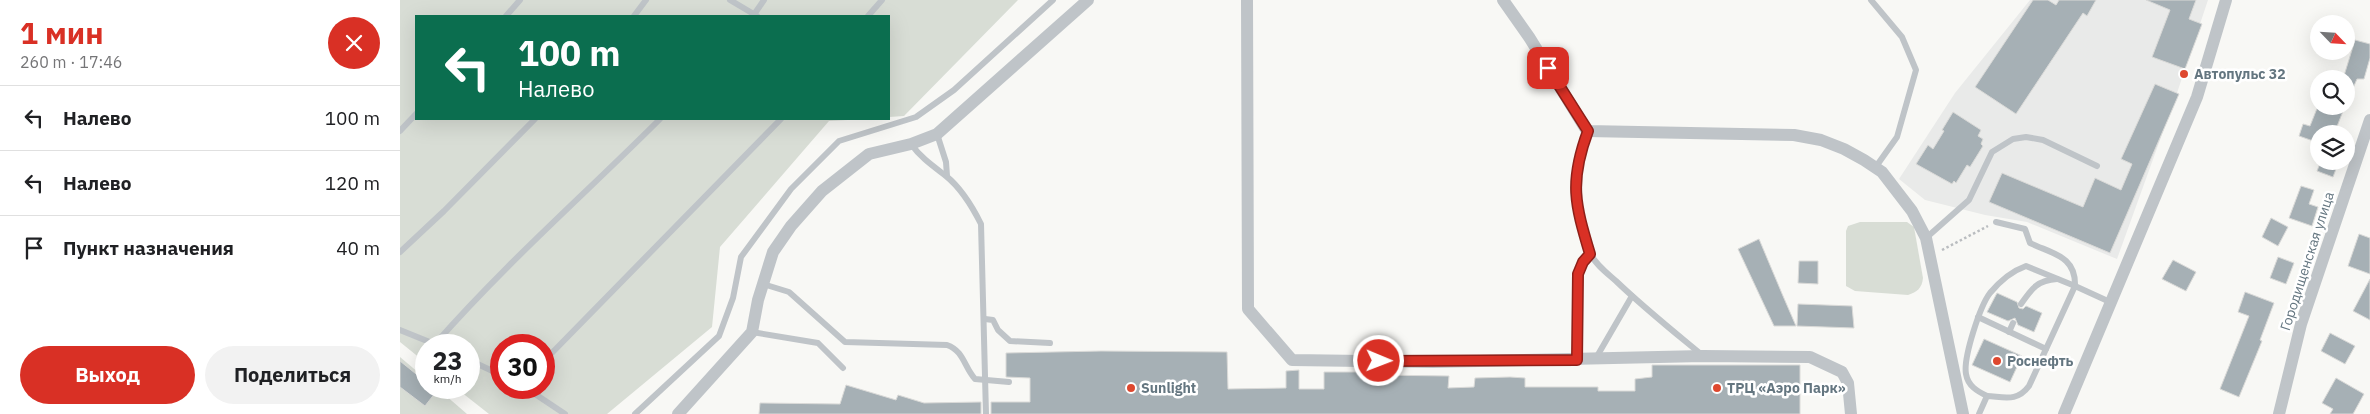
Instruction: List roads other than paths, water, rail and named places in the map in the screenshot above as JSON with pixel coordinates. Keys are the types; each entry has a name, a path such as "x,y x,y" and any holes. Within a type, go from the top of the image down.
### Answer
{"street":[{"path":"678,414 752,332 763,284 773,252 791,226 822,191 869,154 911,144 937,134 1088,0"},
{"path":"1247,0 1248,309 1292,360 1433,362 1703,356 1810,356 1842,372 1848,383 1851,414"},
{"path":"1502,0 1529,37 1588,131 1794,135 1821,140 1844,149 1882,172 1912,211 1926,238 1963,414"},
{"path":"2064,414 2197,96 2226,0"},
{"name":"Городищенская улица","path":"2279,414 2301,324 2370,120"}],"lane":[{"path":"507,15 520,0"},
{"path":"635,15 646,0"},
{"path":"730,0 753,15"},
{"path":"756,15 764,0"},
{"path":"869,15 882,0"},
{"path":"635,414 719,336 732,298 741,257 791,189 839,141 916,117 954,90 1053,0"},
{"path":"1871,0 1902,37 1916,70 1897,137 1875,168"},
{"path":"400,131 415,115"},
{"path":"400,252 444,211 534,120"},
{"path":"445,334 474,299 588,192 659,120"},
{"path":"555,350 780,120"},
{"path":"1588,131 1578,158 1574,184 1577,211 1590,254 1632,296 1703,356"},
{"path":"937,134 946,162 947,176"},
{"path":"1926,238 1969,200 1992,152 2013,139 2026,137 2043,140 2097,166"},
{"path":"911,144 928,164 947,176 974,209 981,224 986,414"},
{"path":"1996,222 2025,229 2030,243 2069,262 2075,273 2074,286 2030,386 2022,396 2011,398 1987,396 1974,390 1966,374 1968,352 1978,317 1989,294 2012,271 2026,266 2058,279 2074,286 2110,302"},
{"path":"1577,360 1578,274 1583,262 1590,254"},
{"path":"2021,304 2030,291 2043,280 2058,279"},
{"path":"763,284 788,292 845,342 947,345 955,348 961,354 975,379 1009,382"},
{"path":"1595,359 1632,296"},
{"path":"1978,317 2046,349"},
{"path":"985,319 993,320 998,330 1010,341 1050,343"},
{"path":"2009,332 2013,323"},
{"path":"400,330 415,336"},
{"path":"752,332 818,343 843,368"},
{"path":"1979,414 1987,396"},
{"path":"542,399 565,414"}],"place":[{"name":"Автопульс 32","path":"2184,74"},
{"name":"Роснефть","path":"1997,361"},
{"name":"Sunlight","path":"1131,388"},
{"name":"ТРЦ «Аэро Парк»","path":"1717,388"}]}
